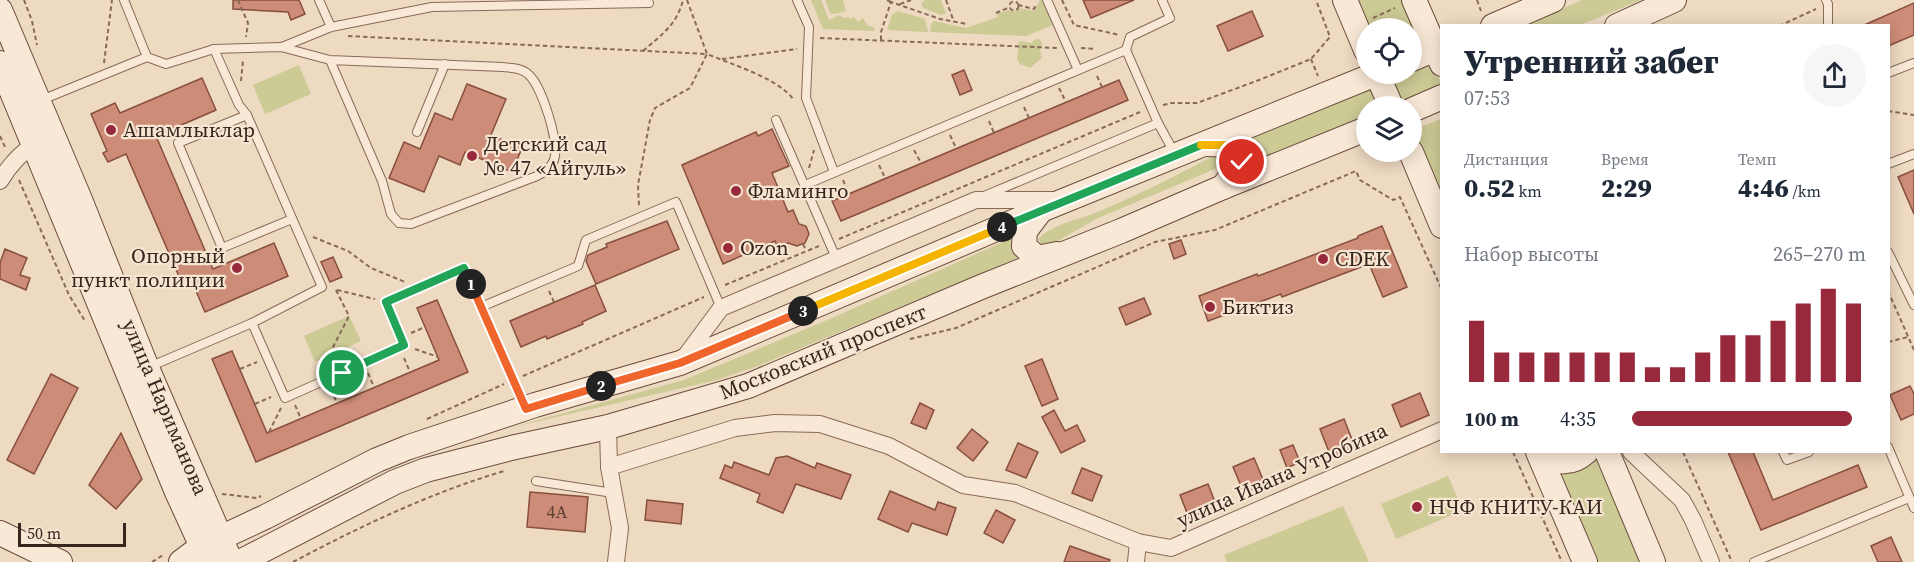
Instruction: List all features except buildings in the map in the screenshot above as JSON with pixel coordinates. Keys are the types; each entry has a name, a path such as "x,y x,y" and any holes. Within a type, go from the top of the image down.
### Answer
{"main road":[{"path":"1344,0 1356,27"},
{"path":"1498,24 1552,0"},
{"path":"1621,24 1674,0"},
{"path":"1408,3 1439,53 1422,57"},
{"name":"улица Нариманова","path":"0,10 147,368 210,549"},
{"name":"улица Нариманова","path":"0,63 210,549"},
{"name":"Московский проспект","path":"181,562 210,549 377,460 409,447 526,409 680,363 1041,210 1356,82"},
{"path":"1422,106 1440,98"},
{"name":"Московский проспект","path":"240,562 395,482 426,470 511,448 608,427 748,386 981,287 1356,133"},
{"path":"1205,144 1233,145 1243,153 1242,162 1223,187"},
{"path":"1415,162 1440,221"},
{"path":"1041,210 1025,231 1023,246 1038,258 1074,250"},
{"path":"1538,453 1585,562"},
{"path":"1544,453 1561,462 1574,460 1584,453"},
{"path":"1607,453 1653,562"},
{"path":"0,533 60,562"},
{"path":"210,549 232,562"}],"street":[{"path":"0,181 24,151 34,145"},
{"path":"680,363 721,308 836,258 976,200 1072,199"},
{"name":"улица Ивана Утробина","path":"609,467 735,428 775,423 820,424 889,446 963,485 1015,493 1138,542 1171,548 1440,430"},
{"path":"608,427 609,467 620,528 616,562"},
{"path":"1632,453 1682,500 1694,520 1711,562"},
{"path":"1136,562 1138,542"}],"lane":[{"path":"124,0 147,57"},
{"path":"319,0 331,27"},
{"path":"797,0 809,27 806,98 834,172"},
{"path":"1047,0 1078,70"},
{"path":"1162,0 1170,18 1130,37 1126,50 1158,123 1176,156"},
{"path":"1827,2 1828,24"},
{"path":"281,47 331,27 432,7 649,3"},
{"path":"39,101 147,57 166,64 214,49 281,47 330,60 517,68 528,73 535,83 549,115 555,154 550,167 537,176 417,222 405,225 399,223 392,214 382,181 330,60"},
{"path":"147,368 252,323 322,287 247,115 239,105 214,49"},
{"path":"805,185 1126,50"},
{"path":"1890,72 1914,63"},
{"path":"417,132 445,64"},
{"path":"247,115 178,143 222,248 292,219"},
{"path":"776,120 836,258"},
{"path":"976,200 1158,123"},
{"path":"1890,163 1914,153"},
{"path":"482,307 578,266 586,240 676,202 721,308"},
{"path":"1890,256 1914,305"},
{"path":"252,323 284,395 342,373 401,343 386,302 464,268 526,409"},
{"path":"1890,452 1914,508"},
{"path":"1784,453 1787,460 1806,453"},
{"path":"536,481 613,493"},
{"path":"1754,562 1909,498"}],"path":[{"path":"24,0 32,21 38,51"},
{"path":"102,75 112,0"},
{"path":"643,51 672,25 680,14 685,0"},
{"path":"639,218 638,185 650,120 656,108 690,88 707,54 685,0"},
{"path":"887,0 954,22 967,24"},
{"path":"898,5 911,0"},
{"path":"946,0 954,22"},
{"path":"1062,0 1074,25 1130,37"},
{"path":"1152,108 1171,103 1197,103 1311,59 1330,37 1316,0"},
{"path":"880,40 880,32 891,1"},
{"path":"1010,7 1015,10 1018,2"},
{"path":"996,13 1010,7 1011,3 1018,2 1034,9"},
{"path":"1783,24 1827,2"},
{"path":"1372,18 1408,3"},
{"path":"314,34 707,54 768,80 788,93 796,104"},
{"path":"719,59 808,43 880,40 1126,50"},
{"path":"1311,59 1321,82"},
{"path":"1890,111 1914,116"},
{"path":"0,136 69,295 88,327"},
{"path":"805,185 814,150"},
{"path":"1235,222 1356,171 1359,180 1393,200 1400,197 1440,286"},
{"path":"297,231 348,251 372,268 418,288"},
{"path":"803,244 806,250"},
{"path":"322,287 386,302"},
{"path":"336,290 350,316 332,349 342,373"},
{"path":"1890,296 1914,350"},
{"path":"401,343 425,327"},
{"path":"1890,342 1914,338"},
{"path":"401,343 438,357"},
{"path":"401,343 410,372"},
{"path":"240,369 267,358"},
{"path":"364,363 374,387"},
{"path":"326,380 337,403"},
{"path":"426,420 512,381"},
{"path":"255,404 284,395"},
{"path":"269,432 284,395"},
{"path":"1513,453 1562,562"},
{"path":"1683,453 1732,562"},
{"path":"219,494 257,498 267,493"}],"shaded area":[{"path":"811,0 821,0 829,20 839,15 851,19 854,17 858,22 863,18 867,25 875,31 823,29"},
{"path":"825,0 843,0 846,11 830,13"},
{"path":"925,0 941,0 946,13 941,15 923,8 921,4"},
{"path":"1040,0 1043,0 1053,25 1026,36 930,32 934,21 966,28 998,17 997,14 1009,10 1014,12 1019,8 1034,11"},
{"path":"1353,0 1404,0 1412,18 1361,18"},
{"path":"1582,0 1641,0 1582,24 1527,24"},
{"path":"898,11 925,19 928,32 887,30 892,15"},
{"path":"1039,39 1042,43 1040,50 1042,58 1030,68 1020,64 1017,59 1019,41 1032,43"},
{"path":"1433,62 1440,85 1415,96 1395,96 1391,84 1422,84 1422,67"},
{"path":"299,65 311,94 265,114 253,85"},
{"path":"1373,86 1378,96 1356,96 1356,120 1249,165 1239,141"},
{"path":"1440,119 1440,211 1420,162 1422,162 1422,126"},
{"path":"1220,152 1229,155 1230,159 1227,164 1098,218 1049,246 1043,247 1038,239 1052,229 1131,197"},
{"path":"1012,238 1012,247 1018,258 758,366 717,380 513,427 684,380 832,318"},
{"path":"349,316 361,341 315,362 304,336"},
{"path":"1594,453 1645,562 1593,562 1554,468"},
{"path":"1448,476 1463,510 1396,539 1381,504"},
{"path":"1343,506 1369,562 1227,562 1224,555"}],"place":[{"name":"Ашамлыклар","path":"111,130"},
{"name":"Детский сад № 47 «Айгуль»","path":"472,156"},
{"name":"Фламинго","path":"736,191"},
{"name":"Ozon","path":"728,248"},
{"name":"CDEK","path":"1323,259"},
{"name":"Опорный пункт полиции","path":"237,268"},
{"name":"Биктиз","path":"1210,307"},
{"name":"НЧФ КНИТУ-КАИ","path":"1417,507"}],"route":[{"path":"342,373 404,345 386,302 464,268 526,409 680,363 1041,210 1205,144 1233,145 1243,153 1242,162"}]}
